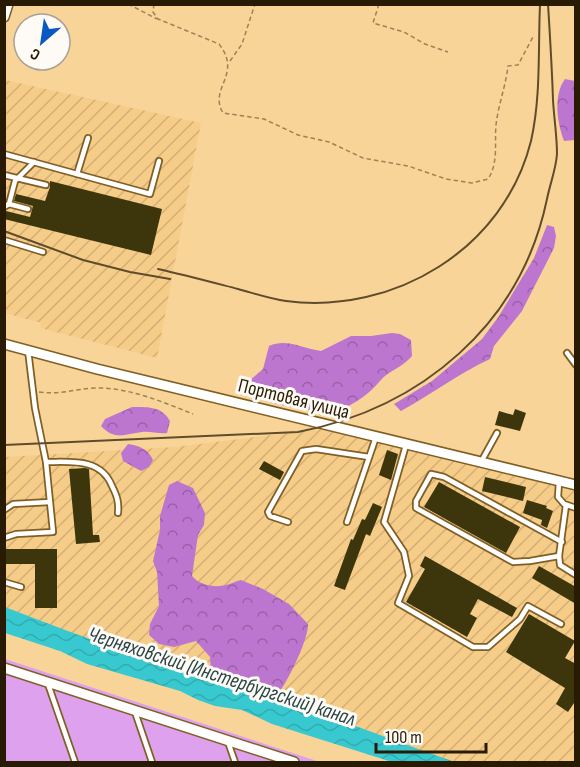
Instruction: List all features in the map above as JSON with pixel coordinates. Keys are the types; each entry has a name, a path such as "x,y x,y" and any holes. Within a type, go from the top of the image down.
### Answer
{"street":[{"path":"4,18 8,4"},
{"name":"Портовая улица","path":"4,344 97,369 576,485"},
{"path":"4,668 294,762"}],"lane":[{"path":"77,174 88,138"},
{"path":"4,154 150,194 159,161"},
{"path":"28,209 7,205 15,182 34,162"},
{"path":"4,175 46,185"},
{"path":"4,240 43,252"},
{"path":"4,538 16,534 53,532 46,462 28,350"},
{"path":"567,353 576,364"},
{"path":"481,462 497,433"},
{"path":"346,522 376,437"},
{"path":"406,445 384,522 404,552 409,576 398,603 473,647 488,646 520,619 528,606 561,624"},
{"path":"288,522 270,516 268,512 302,451 316,449 369,457"},
{"path":"46,462 92,464 108,475 118,500 118,513"},
{"path":"559,556 513,562 416,508 416,501 432,474 444,477 562,542"},
{"path":"559,481 558,497 566,505 576,508"},
{"path":"4,510 13,504 50,502"},
{"path":"566,505 559,556 560,565 576,575"},
{"path":"4,582 21,587"},
{"path":"47,682 75,762"},
{"path":"135,712 152,762"},
{"path":"227,739 235,762"}],"path":[{"path":"128,4 219,44 229,62"},
{"path":"154,4 153,12 158,19"},
{"path":"255,4 242,44 229,62 225,82 218,97 223,113 264,119 298,135 329,142 363,158 408,166 446,179 472,183 488,179 492,174 497,144 497,119 508,66 518,65 534,35"},
{"path":"379,4 373,23 404,32 425,44 448,52"},
{"path":"33,391 53,394 94,388 114,389 160,401 193,414"}],"shaded area":[{"path":"5,80 201,123 157,358 40,328 41,323 5,313"},
{"path":"320,429 575,487 575,762 455,762 274,699 188,674 80,637 5,607 5,457 175,447"},
{"path":"5,659 320,762 5,762"}],"green space":[{"path":"565,79 575,81 575,140 564,141 557,109 559,93"},
{"path":"547,225 554,227 556,236 554,248 522,311 494,346 490,359 401,411 394,404 432,381 482,339 499,316 534,258"},
{"path":"400,334 411,340 412,356 383,378 367,394 345,408 331,411 308,410 249,395 248,382 263,369 269,346 282,343 321,351 351,336"},
{"path":"132,407 154,408 163,412 170,421 167,433 145,432 116,435 101,426 105,419"},
{"path":"128,444 140,447 149,453 153,460 149,467 141,471 123,461 121,453"},
{"path":"177,481 193,488 205,513 204,525 198,535 192,576 199,582 212,586 228,585 241,580 263,589 289,604 308,624 305,640 296,663 274,699 217,679 211,673 210,657 196,641 174,647 159,644 149,635 150,624 159,606 157,572 153,561 160,530 160,516 169,485"}],"water":[{"path":"5,607 139,656 321,714 455,762 392,762 272,724 242,710 215,706 180,691 87,664 60,651 5,633"}],"building":[{"path":"50,181 162,209 151,255 4,219 6,211 30,217 33,206 14,201 16,194 45,201"},
{"path":"515,409 526,413 520,431 495,425 499,411 513,415"},
{"path":"387,450 398,454 391,480 379,475"},
{"path":"264,461 284,472 280,480 259,469"},
{"path":"69,469 89,469 93,535 99,535 100,542 76,544"},
{"path":"485,477 526,487 523,501 482,491"},
{"path":"439,482 520,527 506,553 424,507"},
{"path":"527,500 547,506 546,508 553,511 547,528 541,525 542,520 523,513"},
{"path":"373,503 382,507 370,536 366,534 345,590 334,586 351,539 353,540 362,519 365,520"},
{"path":"4,549 57,549 57,608 35,608 35,564 4,564"},
{"path":"425,556 517,608 512,617 478,599 470,614 477,618 467,637 406,602 425,569 420,566"},
{"path":"539,566 576,587 576,604 532,578"},
{"path":"529,614 575,641 565,658 576,664 576,700 568,712 556,704 565,688 506,652"}],"railway":[{"path":"158,269 280,300 326,303 366,297 404,285 439,267 470,243 497,214 517,179 531,141 534,124 538,90 540,4"},
{"path":"4,445 298,432 343,420 386,403 424,381 459,353 489,321 515,285 534,244 547,199 557,147 548,4"},
{"path":"4,231 83,260 170,279"}],"water label":[{"name":"Черняховский (Инстербургский) канал","path":"222,676"}]}
